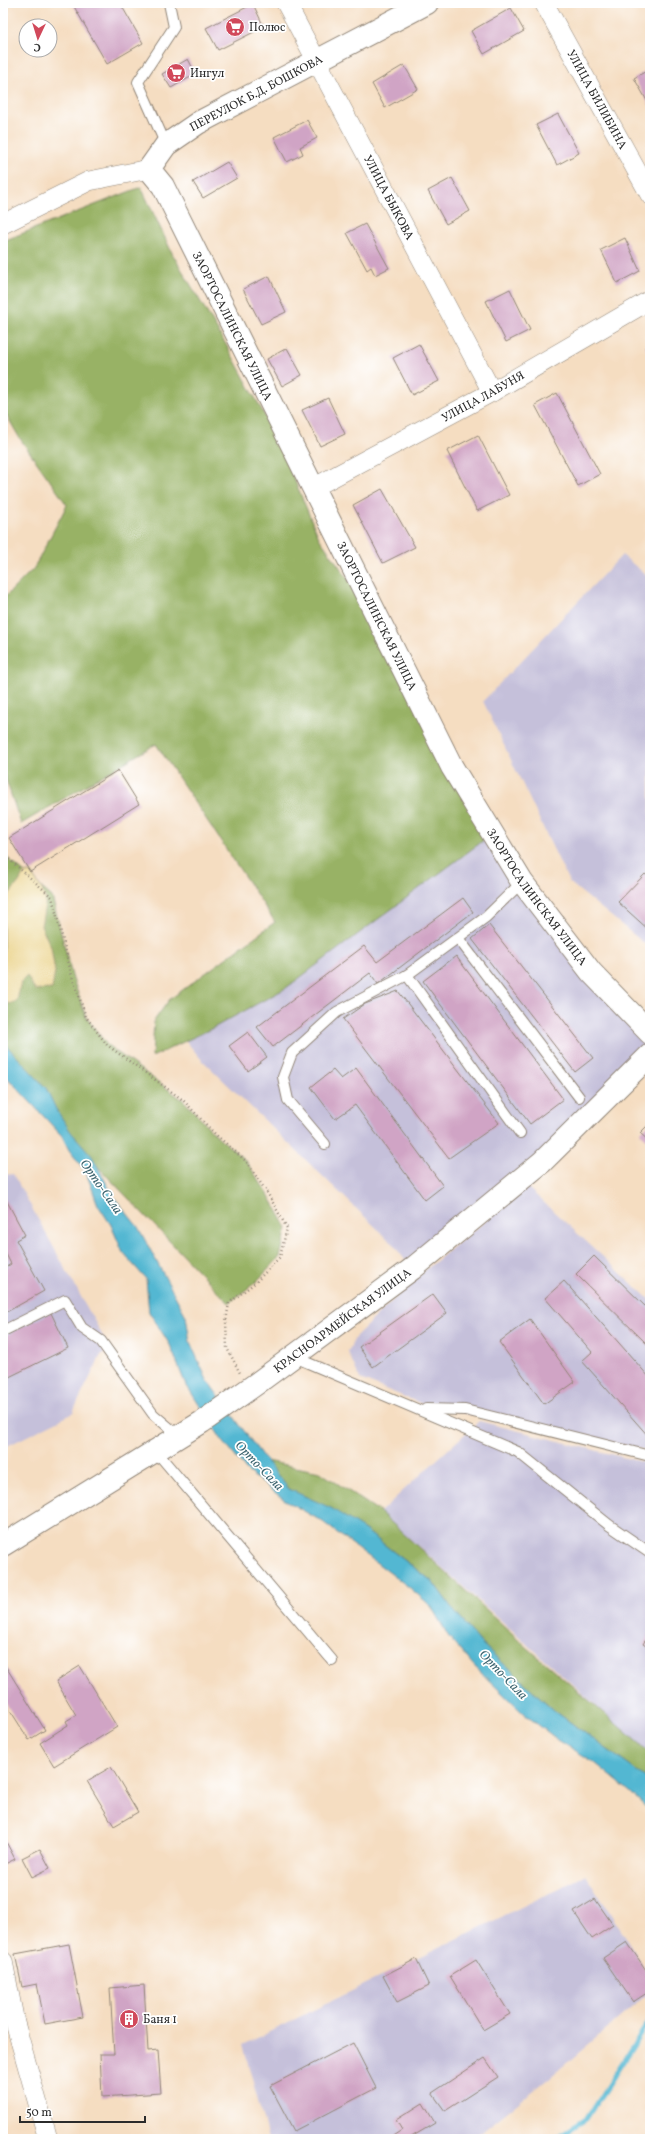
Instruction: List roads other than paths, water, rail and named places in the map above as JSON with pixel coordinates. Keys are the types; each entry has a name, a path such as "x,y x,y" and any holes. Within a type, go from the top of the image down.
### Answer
{"street":[{"name":"УЛИЦА БЫКОВА","path":"286,3 492,392"},
{"name":"ПЕРЕУЛОК Б.Д. БОШКОВА","path":"149,169 166,145 198,122 427,3"},
{"name":"УЛИЦА БИЛИБИНА","path":"544,3 650,195"},
{"path":"3,224 89,181 149,169"},
{"name":"ЗАОРТОСАЛИНСКАЯ УЛИЦА","path":"149,169 163,186 452,767 522,882 591,972 650,1033"},
{"name":"УЛИЦА ЛАБУНЯ","path":"313,488 492,392 650,300"},
{"name":"КРАСНОАРМЕЙСКАЯ УЛИЦА","path":"3,1545 202,1422 294,1357 412,1268 542,1162 650,1055"},
{"path":"3,1961 9,2024 48,2139"}],"lane":[{"path":"166,145 138,82 174,27 169,3"},
{"path":"325,1144 288,1100 283,1077 292,1053 337,1012 407,975 486,918 522,882"},
{"path":"458,938 579,1097"},
{"path":"407,975 520,1133"},
{"path":"3,1332 65,1300 82,1328 101,1341 114,1361 130,1379 153,1414 179,1436"},
{"path":"294,1357 518,1452 609,1525 650,1553"},
{"path":"419,1409 465,1410 650,1456"},
{"path":"155,1450 332,1660"}],"water":[{"name":"Орто-Сала","path":"3,1042 46,1088 56,1109 71,1132 92,1156 113,1196 138,1227 186,1316 190,1342 207,1380 266,1461 289,1489 331,1508 365,1530 433,1582 454,1611 481,1643 555,1711 650,1781 650,1811 629,1791 594,1762 558,1740 523,1713 475,1667 449,1637 431,1606 410,1588 323,1522 285,1500 247,1471 222,1440 185,1383 170,1345 149,1312 146,1279 123,1253 111,1225 98,1205 86,1172 69,1150 62,1136 3,1073"}],"waterway":[{"path":"555,2139 586,2119 650,2020"}],"place":[{"name":"Полюс","path":"235,27"},
{"name":"Ингул","path":"176,73"},
{"name":"Баня 1","path":"129,2019"}]}
